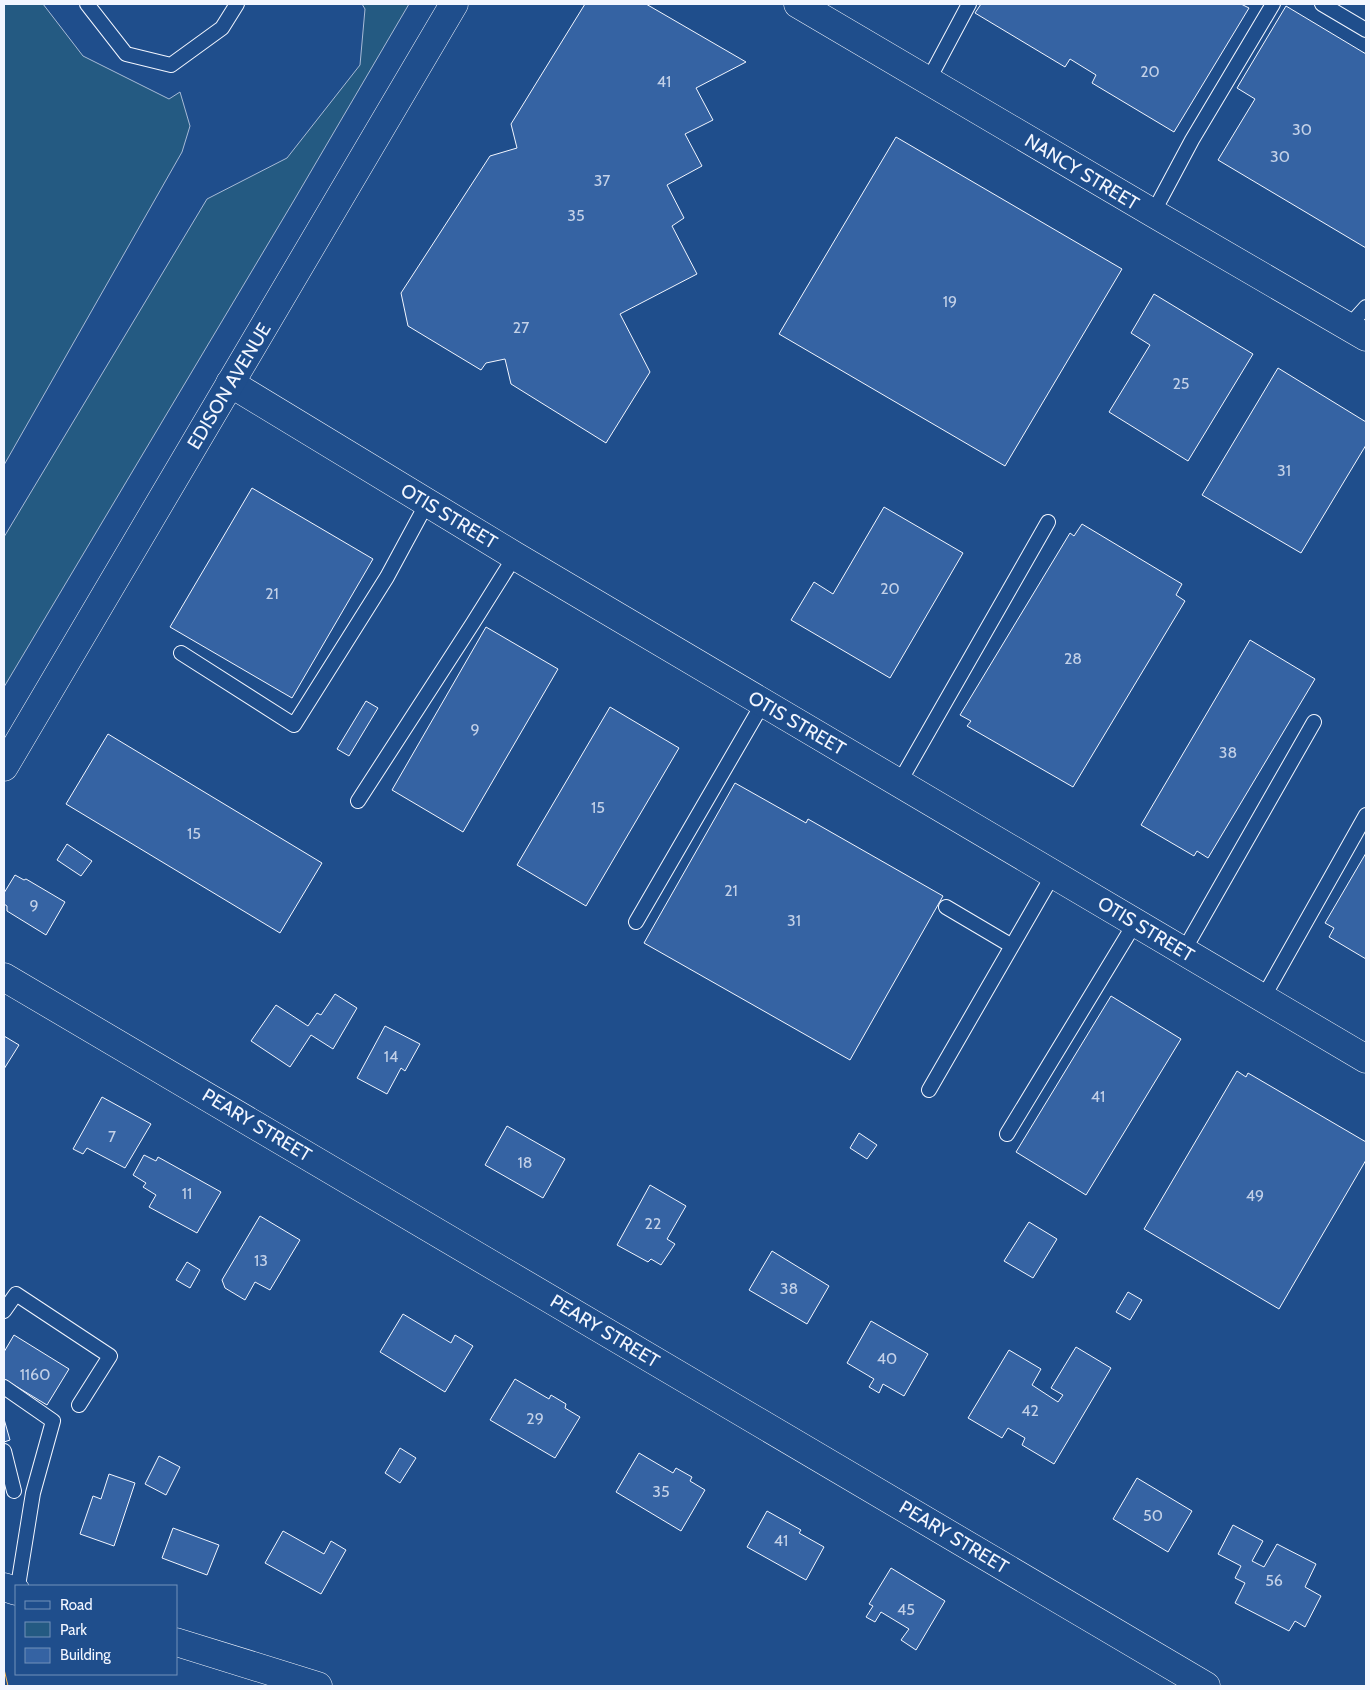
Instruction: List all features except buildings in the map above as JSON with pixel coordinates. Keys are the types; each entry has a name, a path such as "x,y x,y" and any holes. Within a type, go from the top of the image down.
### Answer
{"street":[{"name":"EDISON AVENUE","path":"4,767 454,4"},
{"name":"NANCY STREET","path":"798,4 1357,332"},
{"name":"OTIS STREET","path":"230,383 514,556 1054,873 1183,952 1366,1059"},
{"name":"PEARY STREET","path":"4,977 1206,1686"},
{"path":"178,1643 318,1686"}],"lane":[{"path":"87,4 126,54 171,65 222,28 237,4"},
{"path":"928,81 969,4"},
{"path":"1153,214 1192,140 1273,4"},
{"path":"1322,4 1366,30"},
{"path":"1357,332 1366,307"},
{"path":"180,653 294,725 387,577 427,503"},
{"path":"899,783 1048,522"},
{"path":"358,800 473,623 514,556"},
{"path":"636,922 763,703"},
{"path":"1183,952 1314,722"},
{"path":"1263,998 1366,815"},
{"path":"929,1090 1054,873"},
{"path":"946,907 1012,946"},
{"path":"1008,1134 1136,923"},
{"path":"4,1311 16,1294 110,1356 79,1405"},
{"path":"4,1387 53,1420 33,1493 18,1585"},
{"path":"4,1451 9,1491 33,1493"}],"green space":[{"path":"4,4 43,4 83,56 169,99 180,92 190,126 182,152 4,465"},
{"path":"362,4 409,4 4,687 4,537 207,199 287,158 360,65 365,9"}],"power":[{"path":"4,1669 8,1686"}]}
